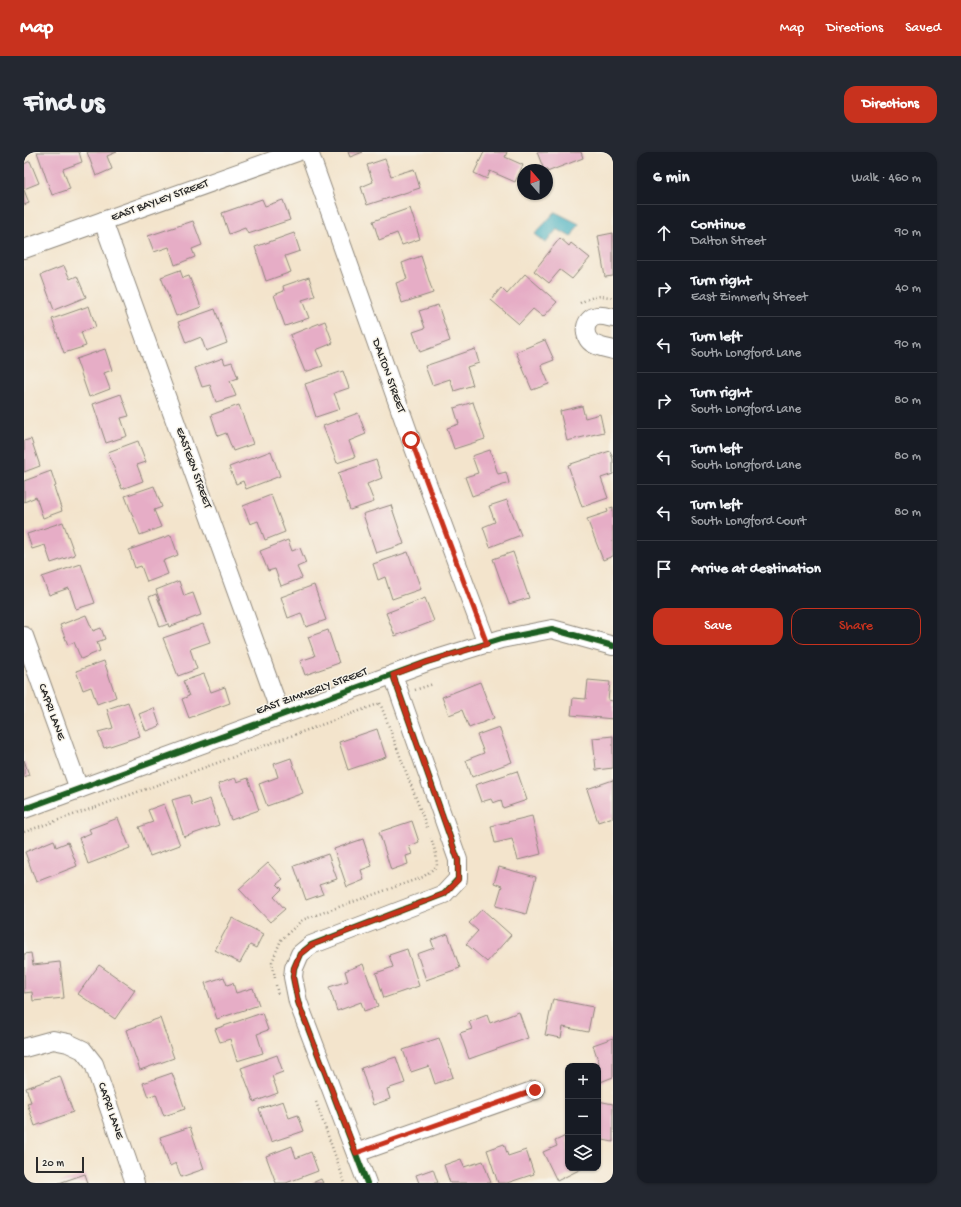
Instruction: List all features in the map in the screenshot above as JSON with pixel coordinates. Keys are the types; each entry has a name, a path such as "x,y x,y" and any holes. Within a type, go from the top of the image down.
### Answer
{"street":[{"name":"EAST BAYLEY STREET","path":"24,249 297,152"},
{"name":"DALTON STREET","path":"309,152 411,440 487,644"},
{"name":"EASTERN STREET","path":"103,221 281,715"},
{"path":"613,318 604,316 594,317 590,320 586,329 588,339 591,342 613,350"},
{"name":"EAST ZIMMERLY STREET","path":"24,809 427,662 501,639 552,629 613,646"},
{"name":"CAPRI LANE","path":"24,636 78,789"},
{"path":"366,1183 298,1002 293,977 294,968 300,954 312,945 444,894 458,880 458,860 393,675"},
{"name":"CAPRI LANE","path":"24,1048 53,1040 68,1043 83,1050 94,1064 135,1183"},
{"path":"356,1153 535,1090"}],"path":[{"path":"24,832 433,684"}],"water":[{"path":"555,212 579,224 571,237 557,229 546,243 535,234"}],"building":[{"path":"37,152 79,152 82,162 63,169 70,189 52,195"},
{"path":"87,152 117,152 107,156 112,169 96,176"},
{"path":"348,152 363,152 350,157"},
{"path":"484,152 507,152 505,157 521,164 517,164 517,178 515,182 490,171 487,179 474,173"},
{"path":"537,152 581,152 583,158 553,170 553,164 542,164"},
{"path":"385,159 391,176 414,169 420,188 367,205 361,187 373,182 367,165"},
{"path":"30,161 39,183 24,189 24,164"},
{"path":"24,190 29,203 24,205"},
{"path":"262,199 265,206 283,200 290,220 248,234 245,228 229,234 222,213"},
{"path":"410,208 420,239 402,245 397,233 379,240 373,221"},
{"path":"193,221 202,245 192,249 195,257 175,265 169,247 154,252 148,236"},
{"path":"294,233 300,251 285,256 291,272 266,281 255,247"},
{"path":"613,233 613,276 605,277 598,236"},
{"path":"560,238 569,246 571,243 590,258 572,279 560,270 549,283 534,271"},
{"path":"421,256 433,293 402,303 396,283 407,279 402,263"},
{"path":"64,266 70,279 77,276 86,297 54,310 41,275"},
{"path":"180,270 183,278 189,276 201,307 176,316 161,277"},
{"path":"525,274 557,302 543,317 533,309 519,324 491,300 501,288 507,294"},
{"path":"309,277 315,296 302,300 309,318 285,326 274,295 284,291 283,286"},
{"path":"438,305 450,341 420,352 413,332 425,328 419,311"},
{"path":"89,306 96,327 81,332 86,346 64,353 52,319"},
{"path":"215,309 227,343 206,351 201,337 186,343 178,322"},
{"path":"325,321 333,343 316,350 323,366 305,372 290,335"},
{"path":"545,340 554,360 541,365 549,384 532,390 516,352"},
{"path":"105,349 112,370 104,373 110,389 89,397 76,359"},
{"path":"475,349 479,363 467,367 473,385 454,391 450,379 432,385 425,366"},
{"path":"223,358 225,364 232,362 238,378 230,381 236,396 216,402 210,385 202,387 195,368"},
{"path":"343,371 349,388 334,393 340,409 316,417 305,384"},
{"path":"121,394 129,416 121,418 127,436 106,443 93,404"},
{"path":"473,402 485,439 454,449 447,428 459,424 454,408"},
{"path":"239,405 253,444 233,451 226,433 218,436 211,415"},
{"path":"582,406 585,418 600,414 604,432 567,441 560,411"},
{"path":"358,413 366,434 349,441 355,457 337,463 323,426"},
{"path":"31,439 40,466 24,472 24,441"},
{"path":"138,441 146,462 137,465 143,481 122,489 108,452"},
{"path":"490,450 498,474 506,472 509,483 472,496 465,477 478,473 472,456"},
{"path":"271,451 280,476 246,489 243,481 236,484 229,467"},
{"path":"610,451 613,459 613,474 601,478 608,498 582,507 568,465"},
{"path":"376,460 382,478 367,484 374,502 350,510 338,473"},
{"path":"51,471 56,486 54,487 62,511 43,518 36,497 24,502 24,481"},
{"path":"154,486 162,507 154,510 161,527 140,535 125,496"},
{"path":"271,495 285,532 265,540 258,521 250,524 243,506"},
{"path":"507,500 521,535 490,547 483,527 495,522 489,506"},
{"path":"391,505 404,544 376,553 363,514"},
{"path":"613,507 613,556 603,560 587,519 608,512 607,509"},
{"path":"63,522 75,555 51,563 45,545 32,549 27,534"},
{"path":"171,535 178,555 163,561 168,574 147,582 141,566 135,568 129,550"},
{"path":"288,540 292,551 300,548 306,563 297,567 302,578 281,586 275,569 268,571 260,551"},
{"path":"408,552 421,589 392,599 385,577 378,580 373,564"},
{"path":"513,552 529,598 509,604 493,559"},
{"path":"81,564 95,603 76,609 69,588 49,595 42,577"},
{"path":"179,581 184,596 193,593 201,615 169,627 156,590"},
{"path":"314,585 326,620 306,627 301,613 288,618 281,597"},
{"path":"156,594 168,624 160,627 149,597"},
{"path":"425,598 434,621 395,636 386,613"},
{"path":"86,615 93,631 101,628 105,639 97,642 100,651 81,659 74,642 68,645 60,625"},
{"path":"203,624 210,642 190,649 197,669 178,676 163,638"},
{"path":"328,630 339,663 305,675 300,661 315,656 308,637"},
{"path":"104,661 116,697 97,704 91,687 83,690 76,671"},
{"path":"204,674 211,692 225,687 230,703 189,718 182,699 189,696 183,681"},
{"path":"588,680 610,682 608,700 613,701 613,719 571,715 573,698 586,699"},
{"path":"480,682 494,718 469,728 462,710 449,715 442,697"},
{"path":"128,702 140,736 104,748 98,732 113,728 107,709"},
{"path":"154,708 160,726 146,731 139,714"},
{"path":"499,727 512,762 472,777 466,760 484,753 477,735"},
{"path":"377,729 386,757 348,770 339,742"},
{"path":"613,736 613,768 596,770 593,738"},
{"path":"291,758 303,793 267,806 259,784 278,777 274,764"},
{"path":"24,760 29,775 24,777"},
{"path":"517,771 527,800 503,808 501,800 493,803 491,799 481,802 475,785"},
{"path":"235,778 237,782 248,778 259,810 231,820 218,784"},
{"path":"613,780 613,817 598,822 587,789"},
{"path":"189,795 192,805 210,799 219,825 184,837 172,800"},
{"path":"164,804 180,845 150,856 139,827 153,822 148,810"},
{"path":"532,816 541,854 518,860 512,839 495,843 491,826"},
{"path":"118,818 130,848 88,864 79,838 91,833 89,829"},
{"path":"412,821 419,842 409,846 412,854 406,856 408,864 391,870 379,832"},
{"path":"363,839 372,866 361,870 364,880 347,887 334,849"},
{"path":"54,840 56,847 68,842 77,866 36,882 25,852"},
{"path":"328,854 337,879 319,885 323,894 306,900 294,866"},
{"path":"268,863 283,879 277,884 282,889 274,897 285,909 270,922 239,889"},
{"path":"499,867 536,877 526,914 496,906 502,886 494,883"},
{"path":"482,909 511,935 487,962 466,944 478,931 469,923"},
{"path":"232,918 263,934 256,948 250,945 240,963 215,950"},
{"path":"448,934 460,968 426,980 417,954 434,948 431,940"},
{"path":"407,949 419,986 384,998 376,973 393,967 389,955"},
{"path":"31,953 33,965 60,962 64,998 33,1001 32,992 24,993 24,954"},
{"path":"363,964 378,1006 364,1011 361,1002 337,1011 329,987 348,981 345,971"},
{"path":"99,965 135,990 115,1019 78,994"},
{"path":"224,977 227,985 233,983 236,993 253,988 259,1005 217,1019 205,983"},
{"path":"553,999 593,1007 588,1032 563,1027 561,1038 545,1035"},
{"path":"519,1012 528,1038 469,1059 460,1033 472,1029 469,1022 487,1015 490,1023"},
{"path":"262,1013 268,1030 257,1034 263,1053 237,1061 230,1039 220,1042 215,1029"},
{"path":"160,1018 174,1058 140,1070 126,1030"},
{"path":"439,1038 453,1077 435,1084 429,1066 411,1072 403,1050"},
{"path":"613,1038 613,1077 601,1082 601,1063 599,1063 593,1045"},
{"path":"277,1055 283,1072 272,1076 278,1093 254,1102 241,1068"},
{"path":"396,1057 405,1083 387,1089 390,1099 373,1105 361,1068"},
{"path":"172,1073 185,1109 164,1116 156,1094 148,1097 143,1083"},
{"path":"60,1076 73,1112 35,1126 27,1103 31,1102 26,1088"},
{"path":"283,1101 289,1118 298,1115 304,1131 271,1142 259,1109"},
{"path":"601,1102 613,1104 613,1142 601,1140"},
{"path":"190,1127 204,1169 181,1177 176,1163 170,1166 160,1137"},
{"path":"565,1136 565,1171 577,1171 557,1181 543,1152 557,1146 555,1141"},
{"path":"504,1144 508,1156 526,1150 534,1174 507,1183 498,1183 487,1150"},
{"path":"292,1146 296,1158 311,1152 318,1171 286,1183 276,1183 266,1156"},
{"path":"461,1159 464,1167 483,1161 491,1183 450,1183 444,1165"},
{"path":"433,1169 438,1183 419,1183 416,1175"},
{"path":"85,1174 88,1183 59,1183"},
{"path":"321,1179 323,1183 312,1183"}],"cycle path":[{"path":"24,809 427,662 501,639 552,629 613,646"},
{"path":"367,1183 298,1002 293,977 294,968 300,954 311,945 444,894 458,879 458,860 393,675"}],"route":[{"path":"411,440 487,644 427,662 393,675 458,860 458,880 444,894 312,945 300,954 294,968 293,977 298,1002 356,1153 535,1090"}]}
